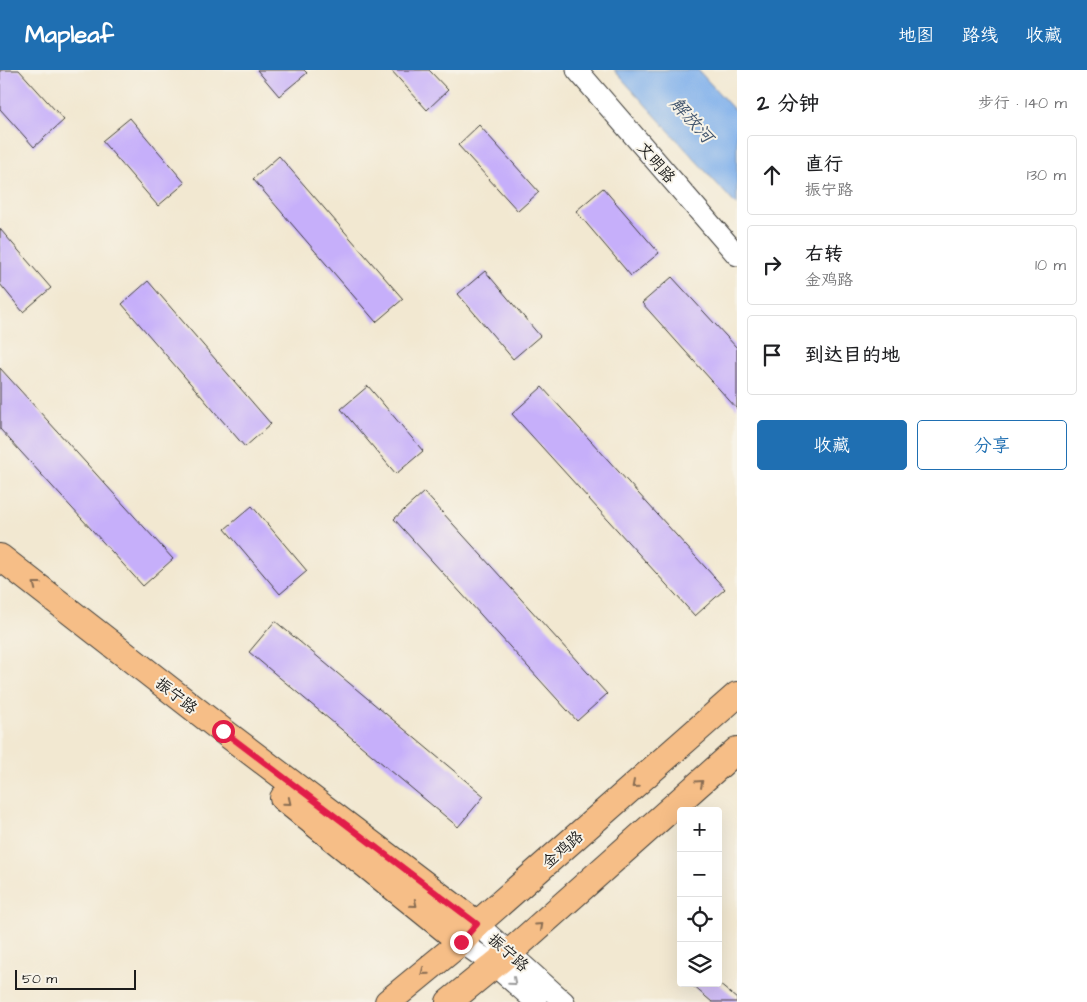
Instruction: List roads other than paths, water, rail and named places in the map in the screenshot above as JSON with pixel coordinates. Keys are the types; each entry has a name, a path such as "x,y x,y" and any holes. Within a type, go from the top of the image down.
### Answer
{"main road":[{"name":"振宁路","path":"0,557 223,731 469,933"},
{"name":"振宁路","path":"0,579 469,933"},
{"name":"金鸡路","path":"388,1002 469,933 737,696"},
{"path":"449,1002 502,959 737,750"}],"street":[{"name":"文明路","path":"577,70 733,247"},
{"name":"振宁路","path":"469,933 502,959 564,1002"},
{"name":"振宁路","path":"502,959 536,1002"}],"water":[{"name":"解放河","path":"614,70 698,70 737,113 737,206"}]}
